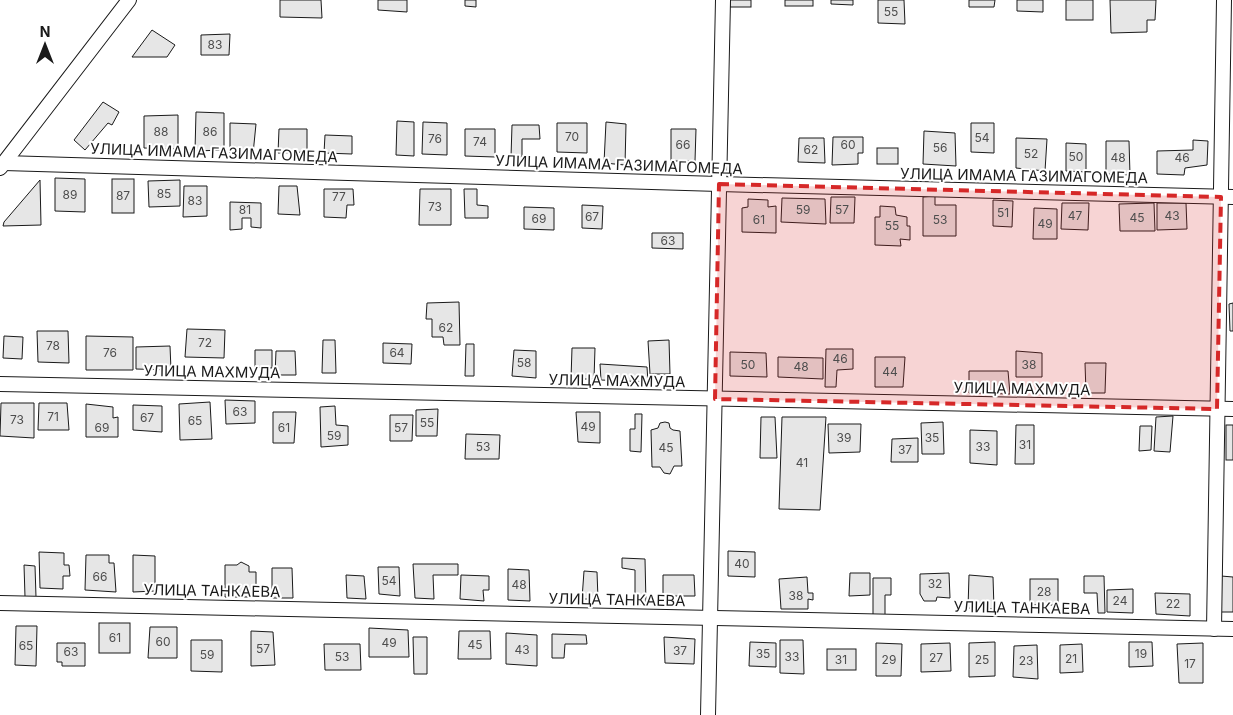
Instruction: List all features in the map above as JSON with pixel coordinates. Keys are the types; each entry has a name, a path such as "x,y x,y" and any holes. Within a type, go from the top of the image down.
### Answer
{"street":[{"path":"2,166 129,0"},
{"path":"708,715 723,0"},
{"path":"1214,628 1217,409 1227,197 1224,0"},
{"name":"УЛИЦА ИМАМА ГАЗИМАГОМЕДА","path":"2,166 1227,197"},
{"name":"УЛИЦА МАХМУДА","path":"0,384 1233,409"},
{"name":"УЛИЦА ТАНКАЕВА","path":"0,603 1233,629"}],"highlighted area":[{"path":"719,184 1221,197 1217,409 715,399"}],"building":[{"path":"280,0 321,0 322,18 280,17"},
{"path":"378,0 407,0 407,12 378,10"},
{"path":"465,0 476,0 476,7 465,6"},
{"path":"730,0 751,0 751,7 730,7"},
{"path":"785,0 813,0 813,6 785,6"},
{"path":"831,0 853,0 853,5 831,4"},
{"path":"878,0 904,0 905,24 878,23"},
{"path":"969,0 995,0 994,7 969,7"},
{"path":"1017,0 1043,0 1043,12 1017,11"},
{"path":"1066,0 1093,0 1093,20 1066,20"},
{"path":"1110,0 1156,0 1155,20 1147,20 1147,32 1111,33"},
{"path":"152,30 175,45 167,57 132,57"},
{"path":"230,34 229,55 201,55 201,35"},
{"path":"103,102 119,112 112,125 108,123 85,150 74,140"},
{"path":"196,112 224,113 224,150 195,151"},
{"path":"178,115 178,149 144,148 144,116"},
{"path":"397,121 414,122 414,156 396,155"},
{"path":"423,122 447,123 447,155 422,154"},
{"path":"606,122 626,124 625,165 604,163"},
{"path":"230,123 256,124 253,154 230,153"},
{"path":"557,123 587,123 587,153 557,152"},
{"path":"971,123 994,123 994,153 971,152"},
{"path":"512,125 539,125 540,139 522,139 522,157 511,157"},
{"path":"279,129 307,129 307,152 278,153"},
{"path":"465,129 495,129 495,157 465,156"},
{"path":"671,129 696,129 695,161 671,161"},
{"path":"924,131 955,133 956,166 923,164"},
{"path":"325,135 352,136 352,154 324,153"},
{"path":"833,137 863,137 863,153 858,153 858,164 832,165"},
{"path":"799,138 824,138 825,163 798,162"},
{"path":"1016,138 1047,139 1045,171 1016,168"},
{"path":"1193,140 1208,141 1207,165 1185,168 1184,175 1157,174 1157,151 1193,150"},
{"path":"1106,141 1129,141 1130,175 1106,174"},
{"path":"1066,143 1086,144 1086,172 1066,171"},
{"path":"877,148 898,148 898,164 877,164"},
{"path":"55,178 85,179 85,212 55,211"},
{"path":"112,179 134,179 134,213 112,213"},
{"path":"40,180 41,225 3,226 4,222"},
{"path":"180,180 180,206 149,207 148,181"},
{"path":"184,186 207,186 207,216 183,217"},
{"path":"279,186 297,186 300,215 278,214"},
{"path":"324,189 353,189 354,205 347,205 346,218 324,217"},
{"path":"420,189 451,189 451,225 419,225"},
{"path":"464,189 477,189 477,205 488,206 488,218 465,218"},
{"path":"935,196 935,205 956,205 956,236 923,236 923,197"},
{"path":"831,197 855,197 854,223 830,223"},
{"path":"782,198 825,199 826,224 781,222"},
{"path":"748,199 768,200 768,207 776,206 776,233 742,232 742,208 748,207"},
{"path":"993,200 1013,201 1012,227 993,226"},
{"path":"230,202 261,203 261,228 251,227 251,218 242,218 242,229 230,230"},
{"path":"1062,203 1089,203 1088,230 1061,229"},
{"path":"1154,203 1155,231 1120,231 1119,204"},
{"path":"1157,203 1186,203 1187,229 1157,230"},
{"path":"582,205 603,206 602,229 582,228"},
{"path":"880,206 895,207 896,215 907,217 907,226 910,226 910,240 900,239 901,246 875,245 875,217 880,217"},
{"path":"524,207 554,208 554,230 524,229"},
{"path":"1034,208 1057,209 1057,239 1033,239"},
{"path":"652,233 683,233 683,249 652,248"},
{"path":"459,302 460,345 444,345 443,337 432,337 432,319 426,319 427,303"},
{"path":"1233,303 1233,331 1230,331 1229,304"},
{"path":"187,329 225,330 224,358 185,357"},
{"path":"37,331 68,331 69,363 38,362"},
{"path":"4,336 23,337 22,359 3,358"},
{"path":"86,336 133,337 133,370 86,370"},
{"path":"323,340 335,340 336,373 322,373"},
{"path":"669,340 670,374 650,374 648,341"},
{"path":"383,343 412,344 411,364 383,363"},
{"path":"466,344 474,344 474,376 465,376"},
{"path":"170,346 171,370 136,369 136,347"},
{"path":"572,348 595,348 594,379 571,379"},
{"path":"826,349 853,349 853,369 837,370 836,387 825,387"},
{"path":"255,350 272,350 272,368 255,367"},
{"path":"514,350 536,351 536,378 512,376"},
{"path":"276,351 295,351 296,375 275,375"},
{"path":"1016,351 1042,353 1042,377 1016,377"},
{"path":"730,352 766,353 767,377 730,376"},
{"path":"778,357 823,358 823,379 778,377"},
{"path":"875,357 905,357 903,387 875,387"},
{"path":"1085,363 1106,363 1105,393 1086,393"},
{"path":"600,364 647,367 648,382 601,380"},
{"path":"969,371 1008,371 1010,394 969,393"},
{"path":"225,400 255,401 255,423 226,424"},
{"path":"210,402 212,439 180,440 179,404"},
{"path":"1,403 34,403 34,438 0,436"},
{"path":"39,403 67,403 69,430 38,430"},
{"path":"86,404 113,407 113,418 118,417 118,437 86,437"},
{"path":"133,405 162,406 162,432 133,430"},
{"path":"335,406 336,425 348,426 348,445 321,447 320,407"},
{"path":"438,409 437,436 416,436 416,410"},
{"path":"273,412 296,412 294,443 273,443"},
{"path":"576,412 600,412 600,443 578,442"},
{"path":"635,414 642,414 641,452 630,451 630,429 635,429"},
{"path":"390,415 413,415 412,441 390,441"},
{"path":"1173,416 1170,452 1154,451 1156,417"},
{"path":"761,417 775,417 777,458 760,458"},
{"path":"782,417 826,417 820,510 779,509"},
{"path":"943,422 944,454 922,454 921,423"},
{"path":"660,423 669,423 670,428 673,430 680,431 682,466 674,466 670,474 664,473 660,467 652,467 651,430 658,428"},
{"path":"828,424 861,424 860,452 829,453"},
{"path":"1016,425 1034,425 1034,464 1015,464"},
{"path":"1226,425 1233,425 1233,460 1226,460"},
{"path":"1140,426 1152,426 1151,450 1139,451"},
{"path":"970,430 997,431 997,465 970,463"},
{"path":"466,434 500,435 499,459 465,459"},
{"path":"918,438 918,462 891,462 892,439"},
{"path":"728,551 755,552 755,577 728,576"},
{"path":"39,552 64,553 64,565 69,565 70,576 63,576 63,589 40,588"},
{"path":"86,555 109,555 109,563 114,563 116,592 85,590"},
{"path":"133,555 155,556 155,591 133,592"},
{"path":"622,558 645,559 646,604 635,604 635,570 622,568"},
{"path":"241,562 249,566 249,572 256,572 256,597 225,597 225,565 237,565"},
{"path":"413,564 458,564 458,575 433,575 434,599 415,598"},
{"path":"24,565 35,566 36,597 25,597"},
{"path":"378,567 399,567 400,596 379,594"},
{"path":"272,568 292,568 293,598 272,598"},
{"path":"508,569 529,570 530,601 508,600"},
{"path":"584,571 597,572 598,599 582,599"},
{"path":"850,573 870,573 870,595 849,596"},
{"path":"949,573 950,598 937,597 936,601 924,601 920,594 920,574"},
{"path":"346,575 364,576 366,599 347,598"},
{"path":"461,575 489,576 489,590 483,590 484,601 460,599"},
{"path":"663,575 694,575 695,596 663,596"},
{"path":"969,575 993,577 994,609 968,608"},
{"path":"1084,576 1104,576 1105,613 1098,613 1097,593 1084,593"},
{"path":"1221,576 1233,577 1233,612 1220,612"},
{"path":"807,577 808,593 813,593 813,600 808,599 808,609 781,609 779,579"},
{"path":"873,578 891,578 891,595 885,595 885,616 873,616"},
{"path":"1030,579 1058,579 1058,605 1030,605"},
{"path":"1133,589 1133,613 1107,612 1107,590"},
{"path":"1155,593 1190,594 1190,616 1156,614"},
{"path":"99,623 130,623 130,653 99,653"},
{"path":"16,626 37,626 36,666 15,665"},
{"path":"150,627 177,627 177,658 148,658"},
{"path":"369,628 408,630 409,657 369,657"},
{"path":"251,631 273,632 275,665 251,666"},
{"path":"459,631 490,631 491,659 458,659"},
{"path":"506,633 537,635 537,666 506,664"},
{"path":"552,634 586,635 587,644 565,644 564,658 552,658"},
{"path":"413,637 427,637 427,674 414,674"},
{"path":"664,637 695,639 694,664 665,663"},
{"path":"191,640 222,640 222,672 191,671"},
{"path":"780,640 803,640 804,674 780,673"},
{"path":"750,642 776,643 776,667 749,666"},
{"path":"995,642 995,676 969,677 969,643"},
{"path":"1129,642 1152,642 1153,666 1129,667"},
{"path":"57,643 85,643 85,666 62,666 62,662 57,662"},
{"path":"876,643 902,644 901,676 876,676"},
{"path":"950,643 951,671 921,672 921,644"},
{"path":"1203,643 1203,683 1179,683 1177,644"},
{"path":"324,644 360,644 361,670 325,670"},
{"path":"1082,644 1083,672 1060,673 1060,645"},
{"path":"1037,645 1038,679 1013,677 1014,646"},
{"path":"827,649 856,649 856,670 827,670"}]}
